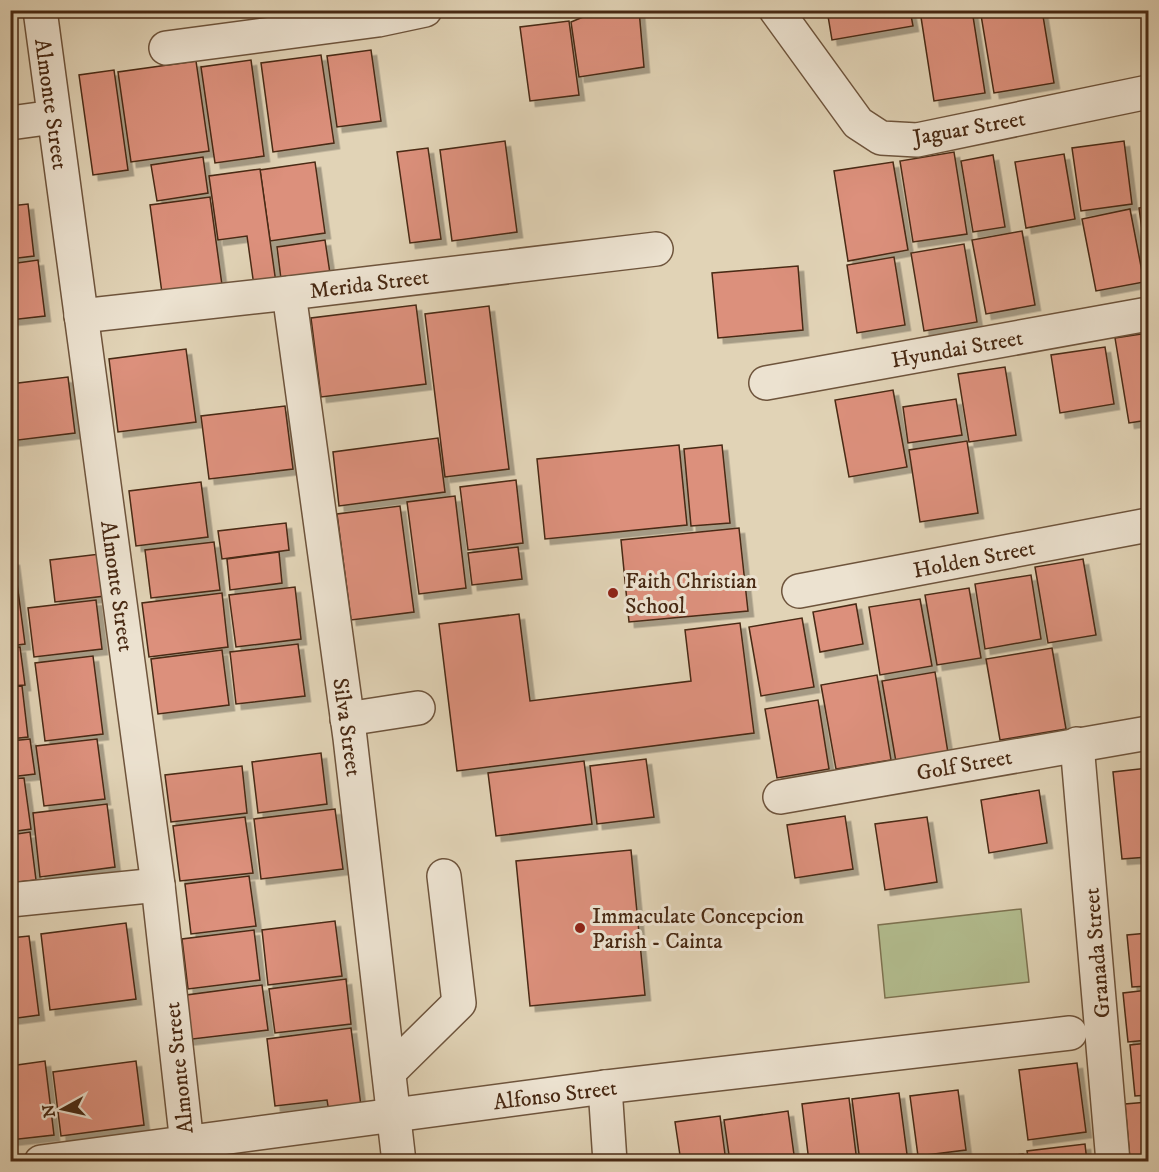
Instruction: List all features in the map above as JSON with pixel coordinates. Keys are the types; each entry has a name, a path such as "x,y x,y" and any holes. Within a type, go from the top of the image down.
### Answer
{"street":[{"name":"Almonte Street","path":"40,10 158,885 188,1152"},
{"path":"166,48 266,22 378,20 426,10"},
{"name":"Jaguar Street","path":"776,10 858,123 881,138 917,140 1149,92"},
{"path":"10,123 54,117"},
{"name":"Merida Street","path":"81,316 656,249"},
{"name":"Silva Street","path":"289,293 347,719 399,1161"},
{"name":"Hyundai Street","path":"766,383 1149,314"},
{"name":"Holden Street","path":"799,591 1149,525"},
{"path":"347,719 418,708"},
{"name":"Golf Street","path":"780,797 1149,733"},
{"name":"Granada Street","path":"1077,744 1113,1161"},
{"path":"389,1072 459,1003 444,876"},
{"path":"10,900 158,885"},
{"name":"Alfonso Street","path":"41,1161 188,1152 394,1115 605,1087 1070,1032"},
{"path":"605,1087 610,1161"}],"green space":[{"path":"1021,909 1029,982 885,998 878,925"}],"building":[{"path":"274,10 297,10 283,23"},
{"path":"600,10 639,10 644,67 579,77 571,22"},
{"path":"827,10 910,10 913,26 832,40"},
{"path":"972,10 985,93 934,101 921,17"},
{"path":"1009,10 1042,10 1054,83 994,93 981,15"},
{"path":"569,21 579,95 530,101 520,27"},
{"path":"371,50 381,121 337,127 327,56"},
{"path":"321,55 334,143 273,152 261,63"},
{"path":"251,60 264,156 215,163 201,67"},
{"path":"196,61 209,151 131,162 118,72"},
{"path":"114,70 128,170 93,175 79,75"},
{"path":"505,141 517,232 452,241 440,150"},
{"path":"1124,141 1132,204 1081,211 1072,148"},
{"path":"428,148 441,239 410,243 397,152"},
{"path":"954,152 967,234 913,242 900,161"},
{"path":"1064,154 1075,219 1026,228 1015,162"},
{"path":"993,155 1005,227 973,232 961,161"},
{"path":"203,157 208,193 157,201 151,165"},
{"path":"315,162 325,233 270,241 260,170"},
{"path":"893,162 908,250 848,261 834,171"},
{"path":"260,169 276,283 254,286 247,236 218,240 209,176"},
{"path":"210,197 222,285 162,293 150,205"},
{"path":"28,204 34,256 10,259 10,206"},
{"path":"1148,206 1148,273 1139,208"},
{"path":"1130,209 1144,282 1096,291 1082,219"},
{"path":"1022,231 1035,305 986,314 972,240"},
{"path":"325,240 331,280 282,287 277,247"},
{"path":"964,244 977,322 924,331 911,253"},
{"path":"894,257 905,325 857,333 847,265"},
{"path":"38,260 45,316 10,320 10,264"},
{"path":"798,266 803,330 718,338 712,273"},
{"path":"416,305 426,384 321,397 311,318"},
{"path":"489,306 509,469 445,477 425,314"},
{"path":"1148,333 1148,420 1129,423 1115,338"},
{"path":"1105,347 1114,404 1060,413 1051,355"},
{"path":"186,349 196,422 118,432 109,359"},
{"path":"1005,367 1016,435 969,442 958,374"},
{"path":"68,377 75,433 10,441 10,384"},
{"path":"893,390 907,467 849,477 835,400"},
{"path":"956,399 962,435 908,443 903,407"},
{"path":"285,406 293,469 209,479 201,416"},
{"path":"438,438 445,492 339,506 333,452"},
{"path":"967,441 978,513 920,522 909,450"},
{"path":"679,445 687,525 545,539 537,459"},
{"path":"722,445 730,523 691,526 684,449"},
{"path":"516,480 523,543 468,550 460,487"},
{"path":"201,482 208,537 136,546 129,491"},
{"path":"455,496 466,588 419,594 407,502"},
{"path":"400,506 414,612 351,620 337,514"},
{"path":"286,523 289,550 222,559 218,531"},
{"path":"739,528 748,611 629,622 621,540"},
{"path":"214,542 220,590 151,598 145,550"},
{"path":"518,547 522,579 472,585 468,553"},
{"path":"279,552 282,583 230,590 227,559"},
{"path":"100,554 105,596 55,602 50,560"},
{"path":"1083,559 1096,635 1048,643 1035,567"},
{"path":"10,560 14,560 25,644 10,646"},
{"path":"1031,575 1041,639 985,649 975,584"},
{"path":"295,587 301,639 236,647 229,595"},
{"path":"969,588 981,658 937,665 925,595"},
{"path":"222,593 228,647 149,657 142,603"},
{"path":"920,599 932,666 880,675 869,607"},
{"path":"96,600 102,649 34,657 28,608"},
{"path":"856,604 863,644 820,652 813,612"},
{"name":"Faith Christian School","path":"519,614 530,701 691,681 685,630 740,623 754,733 457,771 439,624"},
{"path":"802,618 814,687 761,696 749,627"},
{"path":"298,644 305,696 236,704 230,652"},
{"path":"20,647 25,685 10,686 10,648"},
{"path":"1052,648 1066,729 1000,740 986,659"},
{"path":"222,650 229,705 158,714 151,659"},
{"path":"93,656 103,734 45,741 35,663"},
{"path":"935,672 948,753 896,762 882,681"},
{"path":"877,675 891,760 836,769 821,685"},
{"path":"22,686 28,737 10,739 10,687"},
{"path":"818,700 829,769 777,778 765,709"},
{"path":"30,739 35,774 10,777 10,741"},
{"path":"97,739 105,799 44,806 36,746"},
{"path":"321,753 327,804 258,813 252,762"},
{"path":"646,759 654,817 597,824 590,766"},
{"path":"584,761 592,824 496,836 488,773"},
{"path":"242,766 247,813 171,822 165,775"},
{"path":"1148,768 1148,857 1122,859 1113,772"},
{"path":"24,778 31,829 10,832 10,779"},
{"path":"1039,790 1047,843 989,853 981,800"},
{"path":"107,804 115,867 40,877 33,813"},
{"path":"335,809 343,869 261,879 254,819"},
{"path":"845,816 853,869 795,878 787,825"},
{"path":"245,817 253,873 180,881 173,826"},
{"path":"927,817 937,882 885,890 875,824"},
{"path":"30,832 36,880 10,883 10,835"},
{"name":"Immaculate Concepcion Parish - Cainta","path":"631,850 645,995 530,1006 516,861"},
{"path":"249,876 256,926 191,934 185,884"},
{"path":"335,921 342,976 268,985 262,930"},
{"path":"126,923 136,999 50,1010 41,934"},
{"path":"254,930 260,980 188,989 182,939"},
{"path":"1148,933 1148,986 1132,987 1127,935"},
{"path":"29,936 39,1015 10,1019 10,938"},
{"path":"346,979 351,1024 275,1033 269,989"},
{"path":"262,985 268,1030 184,1040 179,996"},
{"path":"1148,990 1148,1040 1128,1042 1123,993"},
{"path":"351,1028 362,1114 330,1118 327,1100 275,1106 267,1039"},
{"path":"1148,1043 1148,1095 1135,1096 1130,1045"},
{"path":"45,1061 54,1135 10,1140 10,1066"},
{"path":"136,1061 144,1125 61,1136 53,1072"},
{"path":"1077,1063 1086,1132 1028,1140 1019,1070"},
{"path":"958,1090 966,1150 918,1156 910,1096"},
{"path":"899,1093 908,1162 860,1162 852,1099"},
{"path":"849,1098 857,1162 809,1162 802,1104"},
{"path":"1148,1102 1148,1159 1130,1160 1125,1104"},
{"path":"788,1111 795,1162 730,1162 724,1120"},
{"path":"720,1116 726,1162 681,1162 675,1122"},
{"path":"1085,1144 1087,1162 1029,1162 1027,1151"},
{"path":"1023,1154 1024,1162 975,1162 975,1160"}],"place":[{"name":"Faith Christian School","path":"613,593"},
{"name":"Immaculate Concepcion Parish - Cainta","path":"580,928"}]}
